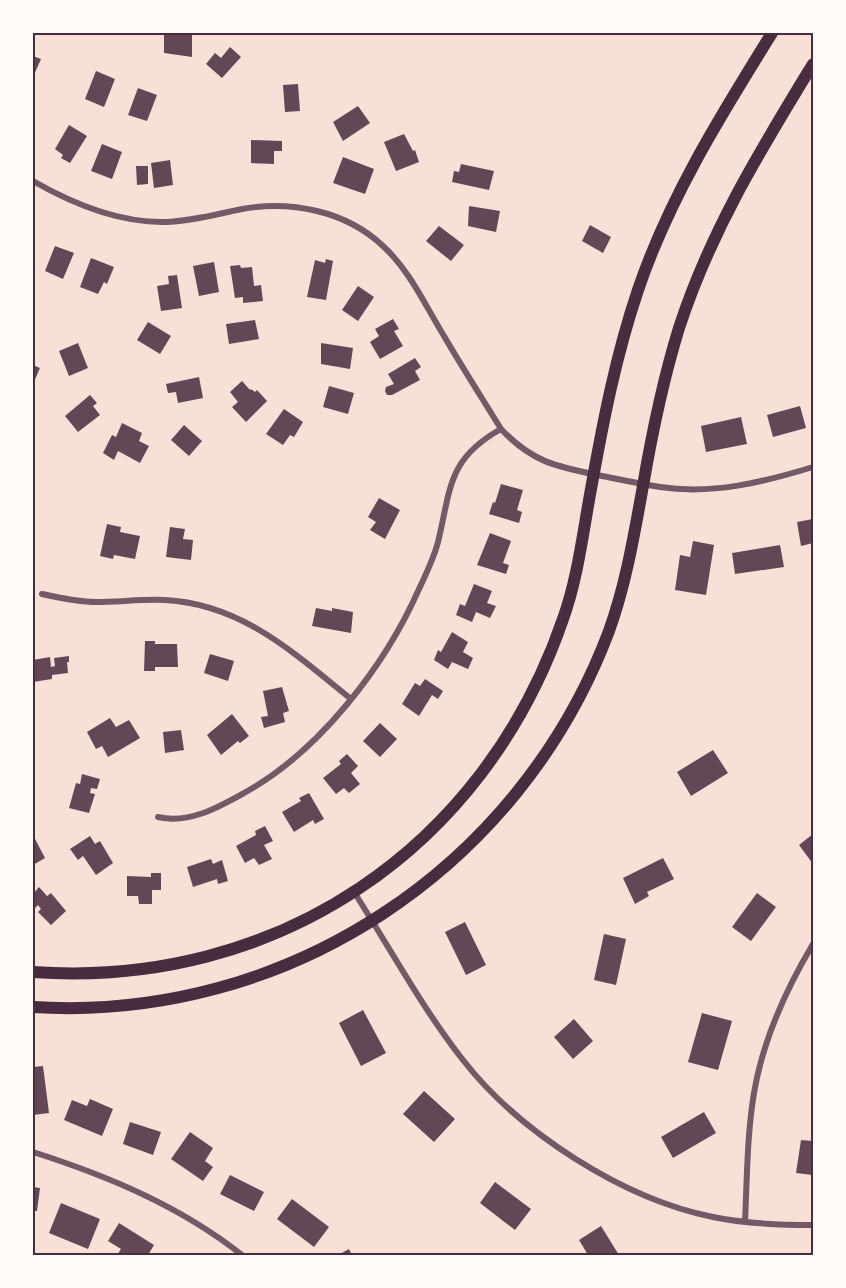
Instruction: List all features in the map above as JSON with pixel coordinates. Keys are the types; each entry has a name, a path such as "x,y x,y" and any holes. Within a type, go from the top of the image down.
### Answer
{"main road":[{"path":"33,972 102,974 146,969 231,950 281,931 321,912 354,892 401,858 459,801 488,765 513,728 549,656 564,616 575,575 606,405 638,289 687,176 721,115 772,33"},
{"path":"33,1006 65,1008 118,1006 170,1000 238,983 284,966 336,941 410,895 454,860 518,793 551,748 592,674 609,629 626,573 664,384 679,328 699,274 722,221 750,166 813,64"}],"street":[{"path":"33,181 71,201 107,214 140,220 194,220 243,209 273,206 315,210 339,218 360,229 382,245 407,273 501,429 516,445 552,465 673,489 741,486 768,481 813,467"},
{"path":"158,817 178,819 195,816 224,804 255,787 318,735 351,699 371,675 419,590 437,545 448,492 458,467 484,439 501,429"},
{"path":"42,594 74,601 168,600 205,606 229,614 284,644 351,699"},
{"path":"354,892 456,1051 509,1110 545,1138 584,1164 638,1192 690,1211 745,1222 813,1225"},
{"path":"745,1222 751,1121 754,1093 762,1058 784,998 813,945"},
{"path":"33,1152 80,1167 127,1186 213,1232 242,1255"}],"building":[{"path":"164,33 192,33 192,57 164,53"},
{"path":"230,47 241,57 222,78 206,64 215,53 221,58"},
{"path":"33,56 41,59 33,77"},
{"path":"96,71 115,79 104,107 85,99"},
{"path":"298,84 300,111 285,112 283,85"},
{"path":"138,88 157,95 147,121 128,115"},
{"path":"358,106 370,123 343,141 333,122"},
{"path":"69,125 87,136 70,163 61,158 63,155 55,149"},
{"path":"404,134 413,151 415,150 419,162 396,171 384,142"},
{"path":"251,140 282,141 282,151 274,151 274,164 251,163"},
{"path":"102,144 122,152 112,179 91,171"},
{"path":"343,157 374,169 365,194 333,183"},
{"path":"170,160 173,185 154,188 151,163"},
{"path":"461,164 494,171 489,190 452,182 454,171 459,172"},
{"path":"136,166 148,166 148,184 137,185"},
{"path":"469,206 500,211 496,232 468,226"},
{"path":"590,225 611,237 603,253 582,241"},
{"path":"439,226 464,245 451,261 426,241"},
{"path":"55,246 74,253 63,279 45,271"},
{"path":"91,258 114,267 107,284 104,282 98,294 80,287"},
{"path":"326,259 333,261 326,300 307,297 315,260 325,263"},
{"path":"214,262 219,292 199,296 193,266"},
{"path":"240,265 241,268 252,267 254,286 261,285 263,301 243,303 243,297 235,298 230,266"},
{"path":"177,275 182,308 161,311 157,286 169,284 168,276"},
{"path":"358,286 374,297 358,321 342,310"},
{"path":"393,319 399,329 394,331 403,346 380,359 370,342 379,336 375,329"},
{"path":"255,320 259,339 229,344 226,324"},
{"path":"148,322 171,336 160,354 137,340"},
{"path":"78,343 88,368 69,376 59,351"},
{"path":"321,343 353,348 350,369 321,364"},
{"path":"415,358 421,367 415,371 420,380 392,395 387,395 386,387 394,384 388,374"},
{"path":"33,365 40,368 33,384"},
{"path":"199,377 203,398 178,403 176,392 168,393 166,384"},
{"path":"242,381 250,390 255,392 257,390 267,401 246,422 232,407 238,402 230,392"},
{"path":"329,386 354,393 348,414 323,407"},
{"path":"90,395 97,403 93,406 100,415 78,432 65,416"},
{"path":"800,406 806,428 773,437 767,415"},
{"path":"284,409 303,422 294,437 290,435 283,445 266,434"},
{"path":"741,417 747,444 706,452 701,426"},
{"path":"122,423 142,433 139,441 149,446 140,463 118,451 114,460 103,453 112,435 116,437"},
{"path":"184,425 202,441 189,456 171,440"},
{"path":"501,484 523,490 517,510 522,512 519,523 489,514"},
{"path":"379,498 400,510 385,539 370,530 376,522 368,517"},
{"path":"813,519 813,543 801,546 797,522"},
{"path":"107,524 121,527 120,532 140,536 135,559 114,555 113,559 100,556"},
{"path":"170,527 185,529 183,539 193,540 191,560 166,557"},
{"path":"490,533 511,541 503,563 509,565 506,574 477,565"},
{"path":"693,541 714,545 706,595 675,590 680,555 690,557"},
{"path":"780,545 784,567 735,574 732,553"},
{"path":"474,584 492,591 487,603 496,606 490,618 476,612 472,622 456,615 460,604 465,606"},
{"path":"316,608 353,612 351,633 312,626"},
{"path":"452,632 468,642 463,652 473,658 468,669 452,662 448,669 434,660 438,650 441,652"},
{"path":"145,641 155,641 155,644 177,644 178,667 155,667 155,671 144,671"},
{"path":"210,654 234,661 228,681 204,673"},
{"path":"69,656 68,673 52,675 52,679 33,682 33,660 50,657 51,667 55,666 54,658"},
{"path":"425,679 443,691 438,699 432,695 419,716 402,704 415,683 420,686"},
{"path":"282,687 289,711 283,713 285,722 264,728 261,717 268,716 263,691"},
{"path":"232,714 249,736 240,743 238,741 221,755 207,735"},
{"path":"110,718 116,727 129,720 140,738 108,757 102,746 96,749 87,732"},
{"path":"380,723 397,739 380,757 363,741"},
{"path":"181,730 184,750 165,753 163,732"},
{"path":"713,750 728,773 691,796 677,772"},
{"path":"347,754 358,766 351,773 360,784 349,793 344,788 336,794 323,778 341,764 339,761"},
{"path":"82,774 100,779 97,789 91,788 90,793 95,794 89,813 69,808 76,783 80,784"},
{"path":"309,793 324,819 315,824 313,820 294,832 282,812 301,801 299,798"},
{"path":"265,826 273,841 264,845 272,859 259,865 254,858 245,863 236,846 256,835 255,831"},
{"path":"813,834 813,864 799,845"},
{"path":"33,835 45,858 33,865"},
{"path":"90,836 95,844 100,841 113,863 96,875 83,856 78,860 70,849"},
{"path":"663,858 674,879 647,892 649,896 635,904 623,878"},
{"path":"211,859 213,864 222,860 228,881 218,884 217,879 193,887 187,867"},
{"path":"151,873 161,873 161,890 152,890 152,904 139,904 138,896 127,896 127,876 151,877"},
{"path":"39,887 47,896 51,893 66,911 51,925 38,912 41,909 38,905 33,908 33,894"},
{"path":"757,893 776,907 751,941 732,927"},
{"path":"465,922 486,965 466,975 445,932"},
{"path":"604,934 626,939 616,985 594,980"},
{"path":"363,1010 386,1053 361,1066 339,1023"},
{"path":"702,1013 732,1021 718,1070 688,1062"},
{"path":"574,1019 593,1041 573,1059 554,1037"},
{"path":"43,1066 49,1113 33,1115 33,1067"},
{"path":"424,1091 455,1119 434,1142 403,1114"},
{"path":"90,1099 113,1109 102,1136 64,1120 72,1100 87,1106"},
{"path":"704,1112 716,1133 673,1158 661,1137"},
{"path":"130,1122 161,1132 153,1155 123,1144"},
{"path":"190,1132 213,1148 205,1161 213,1167 203,1181 171,1159"},
{"path":"801,1140 813,1141 813,1175 796,1173"},
{"path":"230,1175 264,1192 254,1211 220,1194"},
{"path":"495,1182 531,1209 515,1230 480,1203"},
{"path":"33,1187 40,1188 37,1211 33,1211"},
{"path":"292,1199 329,1227 314,1247 277,1219"},
{"path":"61,1203 100,1219 88,1249 49,1233"},
{"path":"119,1223 154,1245 148,1255 117,1255 121,1249 108,1241"},
{"path":"601,1226 619,1255 588,1255 579,1240"},
{"path":"349,1249 352,1255 338,1255"}]}
